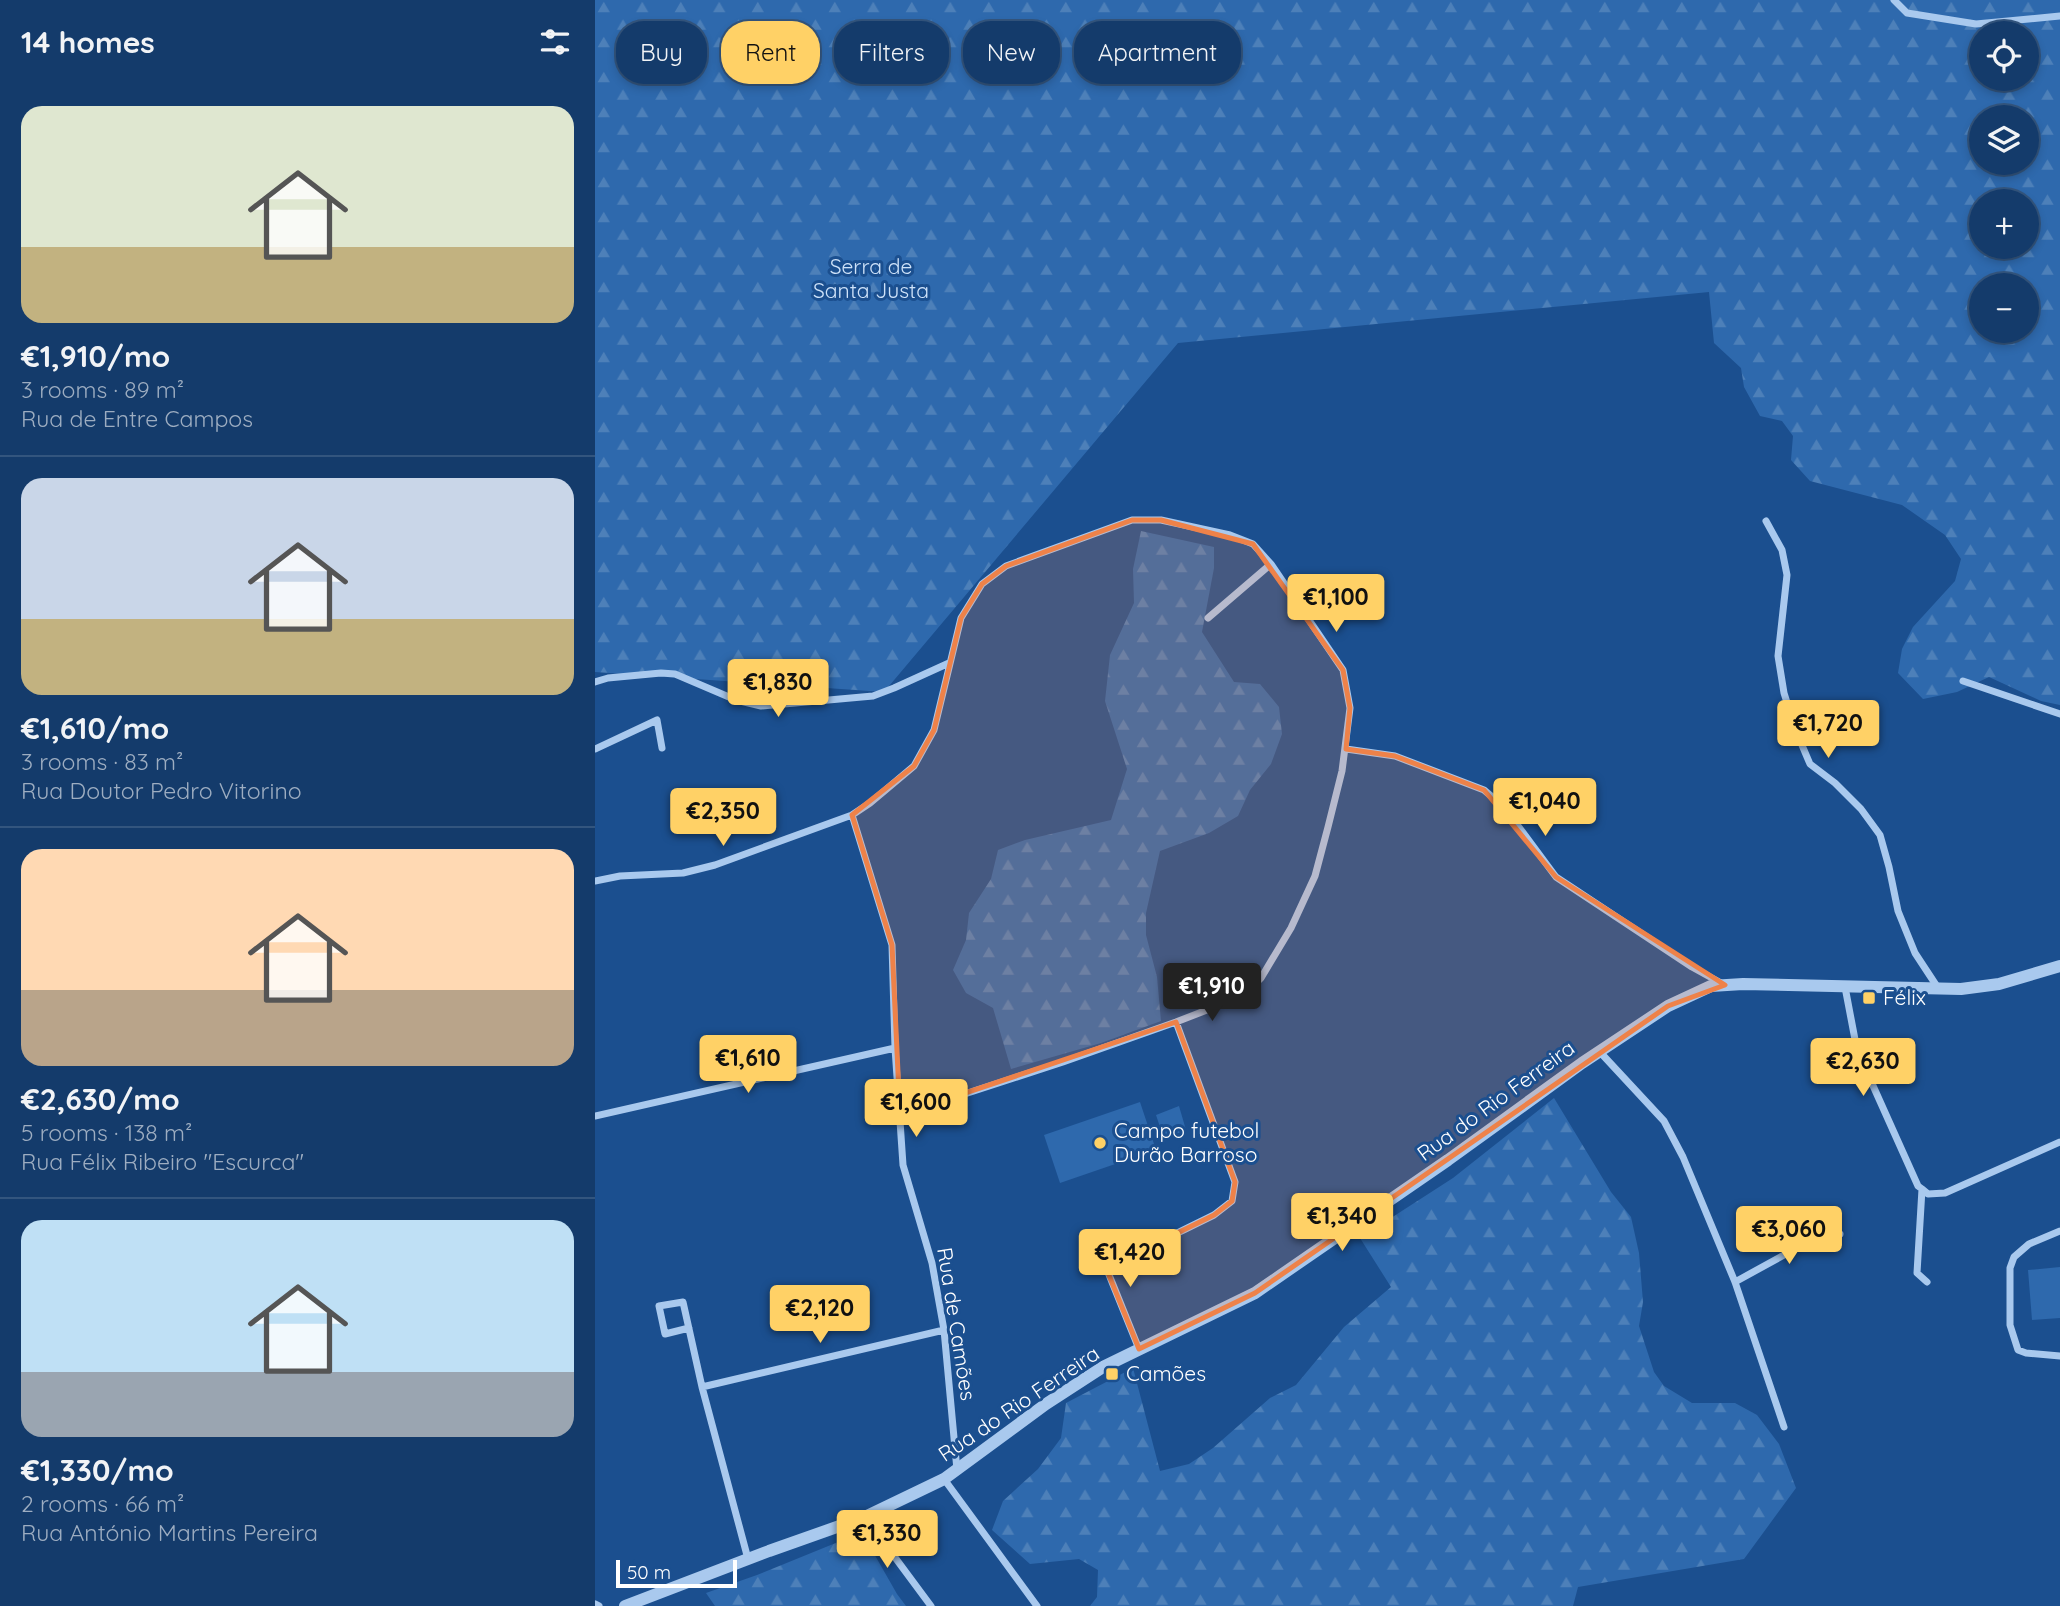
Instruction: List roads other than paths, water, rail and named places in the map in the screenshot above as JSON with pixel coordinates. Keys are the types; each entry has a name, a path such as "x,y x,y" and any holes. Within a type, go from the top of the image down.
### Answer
{"street":[{"path":"1894,0 1907,13 1976,24 2060,16"},
{"path":"595,881 620,876 683,873 715,865 852,815 870,803 914,766 934,730 961,618 982,584 1006,566 1132,520 1161,520 1230,535 1253,544 1271,564 1343,670 1350,708 1346,749 1315,876 1291,928 1261,978 1243,996 1176,1022 900,1115"},
{"path":"1766,521 1782,550 1787,575 1777,656 1784,693 1796,731 1810,764 1835,783 1861,809 1880,835 1898,911 1915,953 1939,989"},
{"path":"1208,618 1271,564"},
{"path":"595,682 634,675 675,674 736,700 761,706 873,696 949,663"},
{"path":"1963,681 2060,713"},
{"path":"595,749 657,720 662,748"},
{"path":"1346,749 1395,756 1484,789 1504,807 1556,877 1692,967 1725,985"},
{"name":"Rua de Camões","path":"852,815 892,945 895,1048 903,1164 932,1263 944,1330 957,1471"},
{"name":"Rua do Rio Ferreira","path":"625,1606 865,1517 944,1479 1103,1367 1255,1293 1448,1160 1599,1051 1668,1006 1711,986 1744,984 1961,989 1999,984 2060,965"},
{"path":"1845,987 1857,1050 1918,1186 1928,1194 1945,1193 2060,1142"},
{"path":"1106,1268 1214,1215 1232,1201 1235,1182 1176,1022"},
{"path":"595,1116 895,1048"},
{"path":"1599,1051 1664,1121 1683,1157 1735,1282 1784,1427"},
{"path":"1922,1189 1917,1273 1927,1282"},
{"path":"2060,1231 2029,1244 2014,1257 2010,1268 2010,1325 2018,1350 2060,1356"},
{"path":"1735,1282 1822,1234 1840,1234"},
{"path":"1095,1240 1139,1349"},
{"path":"688,1328 665,1334 659,1306 683,1303 702,1387 748,1559"},
{"path":"702,1387 944,1330"},
{"path":"944,1479 1037,1606"},
{"path":"865,1517 932,1606"}],"place":[{"name":"Félix","path":"1869,998"},
{"name":"Campo futebol Durão Barroso","path":"1100,1143"},
{"name":"Camões","path":"1112,1374"}],"park label":[{"name":"Serra de Santa Justa","path":"871,279"}]}
